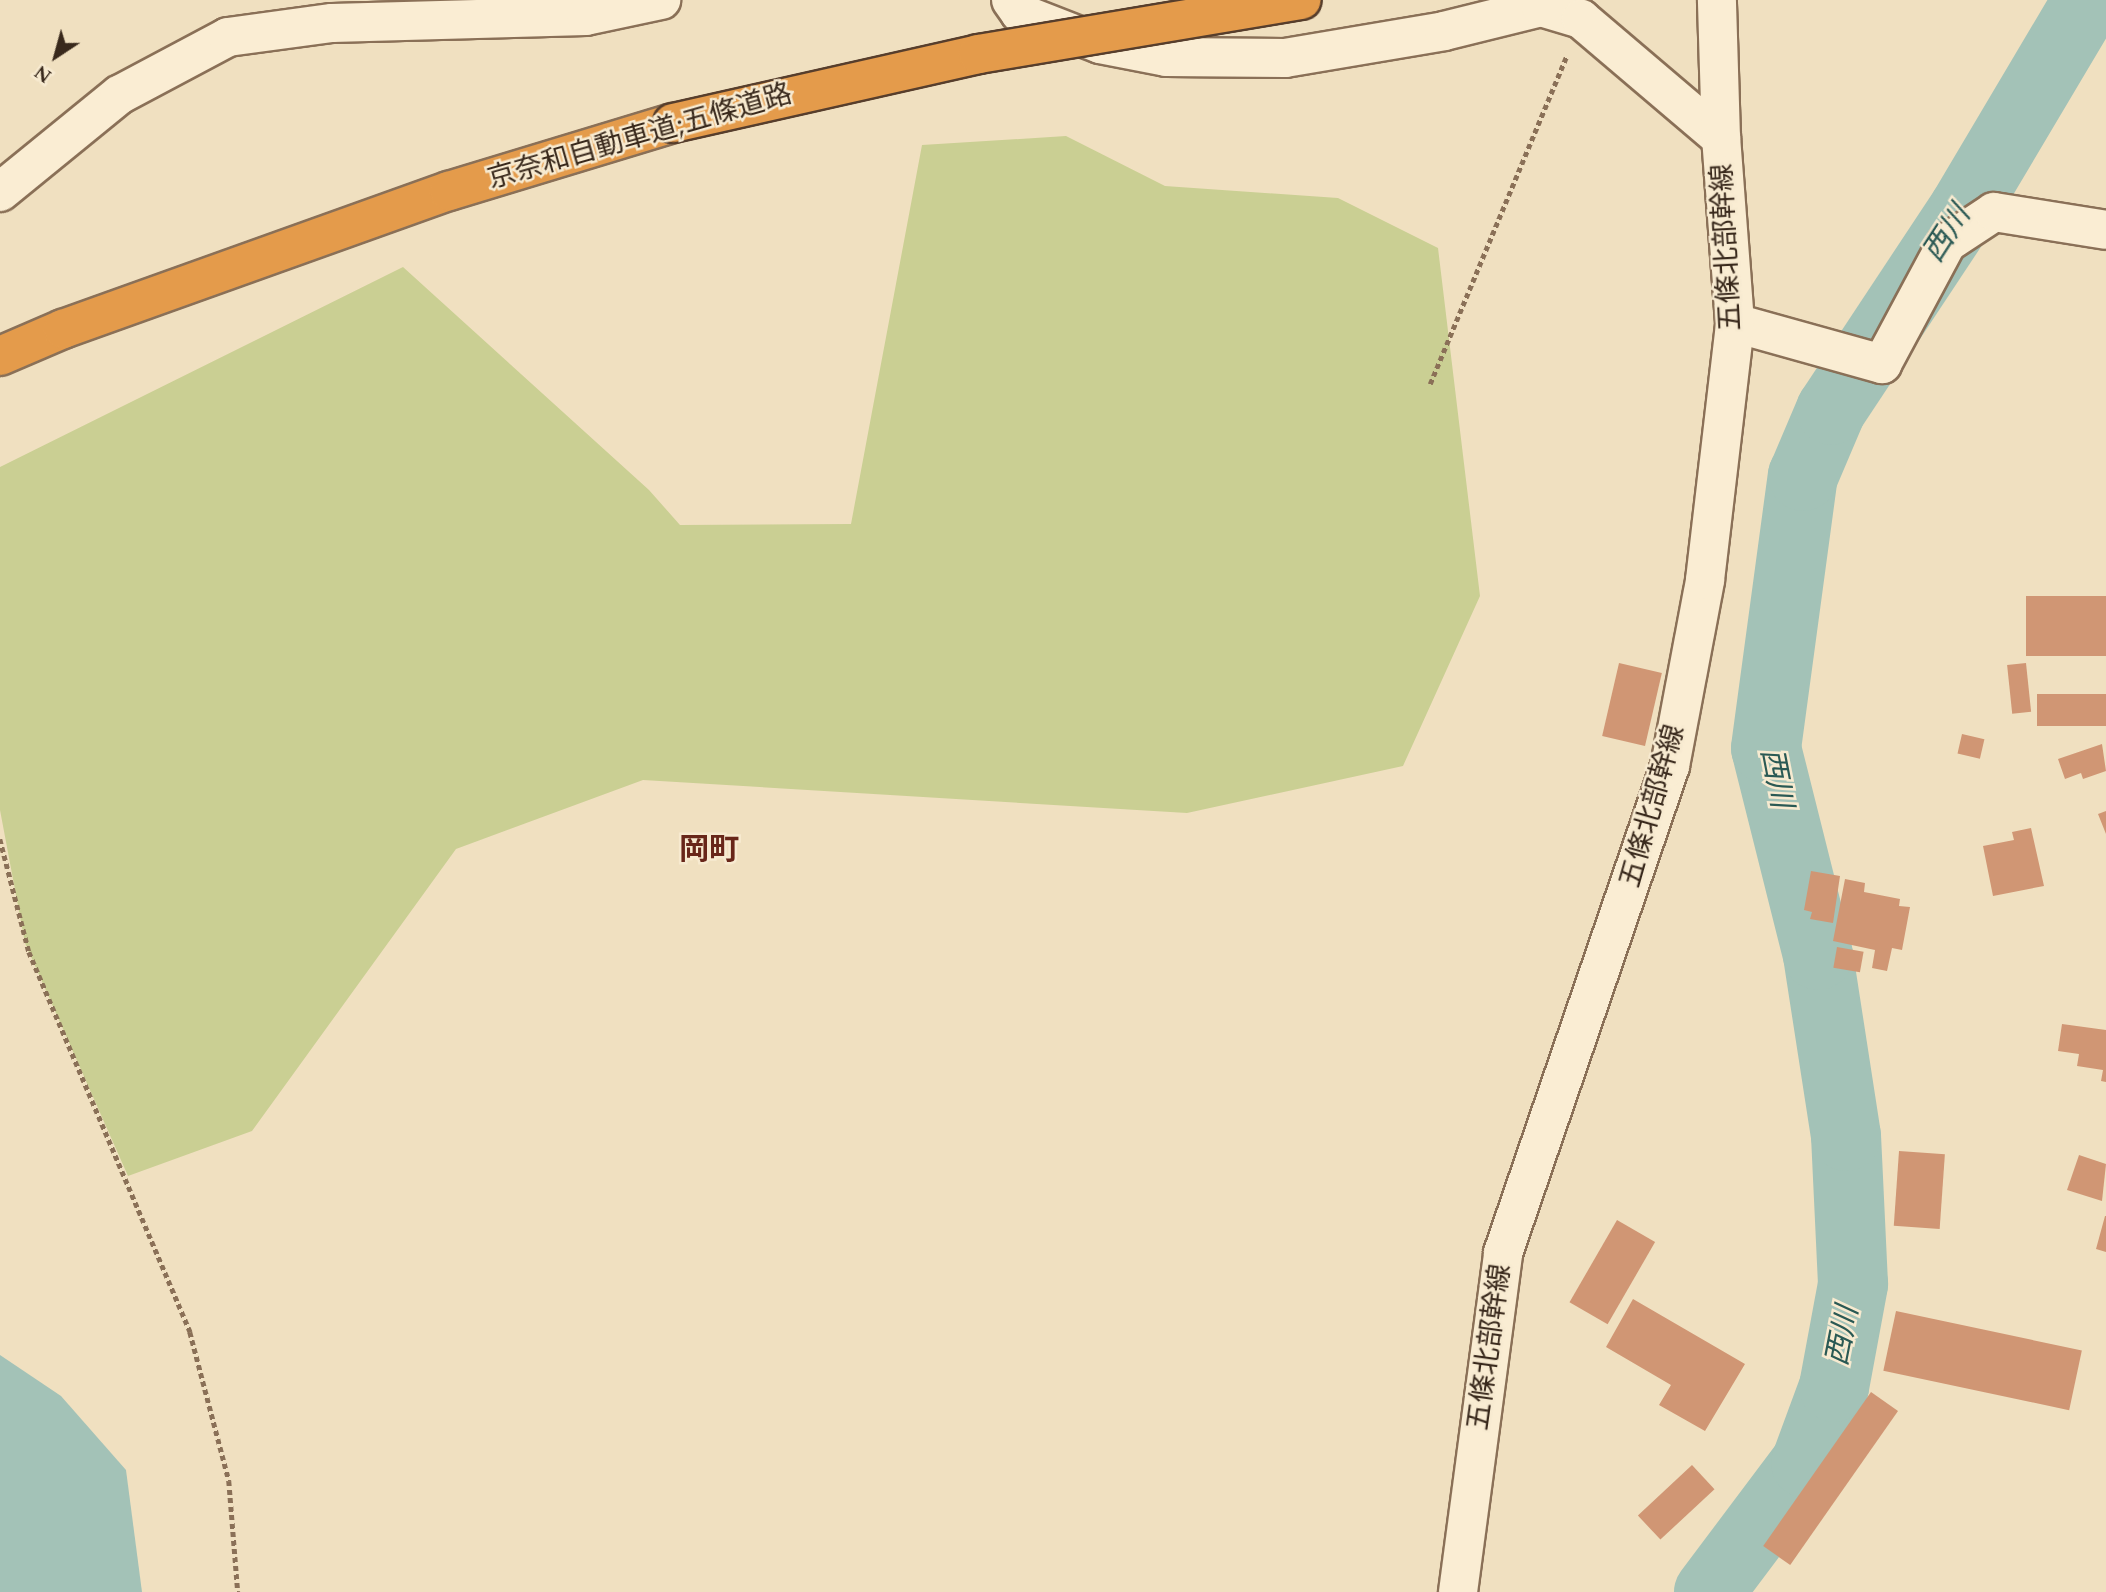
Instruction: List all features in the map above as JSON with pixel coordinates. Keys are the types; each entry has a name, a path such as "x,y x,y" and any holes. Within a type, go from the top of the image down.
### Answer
{"highway":[{"name":"京奈和自動車道;五條道路","path":"0,356 63,329 449,191 673,123 978,54 1302,0"}],"street":[{"path":"0,192 118,95 228,37 332,23 586,16 661,0"},
{"path":"1011,0 1020,13 1100,44 1166,57 1285,58 1444,31 1541,8 1581,19 1721,138"},
{"name":"五條北部幹線","path":"1458,1592 1503,1253 1670,766 1705,580 1735,323 1721,138 1717,0"},
{"path":"1735,323 1882,364 1947,243 1994,212 2106,230"}],"path":[{"path":"1430,384 1581,19"},
{"path":"0,839 29,952 190,1332 229,1481 238,1592"}],"green space":[{"path":"1066,136 1165,186 1338,198 1438,248 1480,596 1403,766 1187,813 643,780 456,849 252,1131 128,1176 25,943 0,810 0,467 403,267 649,490 680,525 851,524 922,145"}],"water":[{"path":"0,1355 61,1396 126,1470 142,1592 0,1592"}],"building":[{"path":"2026,596 2106,596 2106,656 2026,656"},
{"path":"1619,663 1662,673 1645,746 1602,736"},
{"path":"2026,663 2031,712 2012,714 2007,665"},
{"path":"2037,694 2106,694 2106,726 2037,726"},
{"path":"1962,734 1984,739 1980,759 1958,753"},
{"path":"2102,744 2106,771 2083,779 2081,773 2065,779 2058,759"},
{"path":"2106,811 2106,834 2098,814"},
{"path":"2031,828 2044,886 1993,896 1983,846 2014,840 2012,832"},
{"path":"1811,871 1840,876 1833,923 1810,919 1812,912 1804,910"},
{"path":"1845,879 1865,883 1864,892 1900,899 1899,906 1910,907 1902,950 1892,948 1887,971 1872,968 1875,950 1833,941"},
{"path":"1837,947 1864,952 1860,972 1833,968"},
{"path":"2062,1024 2106,1030 2106,1082 2101,1081 2103,1070 2077,1066 2079,1054 2058,1051"},
{"path":"1899,1151 1945,1154 1940,1229 1894,1226"},
{"path":"2079,1155 2106,1164 2102,1201 2067,1190"},
{"path":"2106,1216 2106,1252 2096,1249"},
{"path":"1617,1220 1655,1242 1608,1324 1570,1302"},
{"path":"1633,1299 1745,1364 1705,1431 1659,1405 1671,1385 1606,1347"},
{"path":"1896,1311 2082,1351 2069,1410 1883,1371"},
{"path":"1871,1392 1898,1411 1790,1565 1763,1546"},
{"path":"1692,1465 1715,1489 1660,1540 1638,1515"}],"waterway":[{"name":"西川","path":"1709,1592 1806,1463 1834,1387 1853,1284 1846,1136 1818,955 1766,748 1803,476 1831,410 1964,209 2088,0"}],"district":[{"name":"岡町","path":"709,850"}]}
